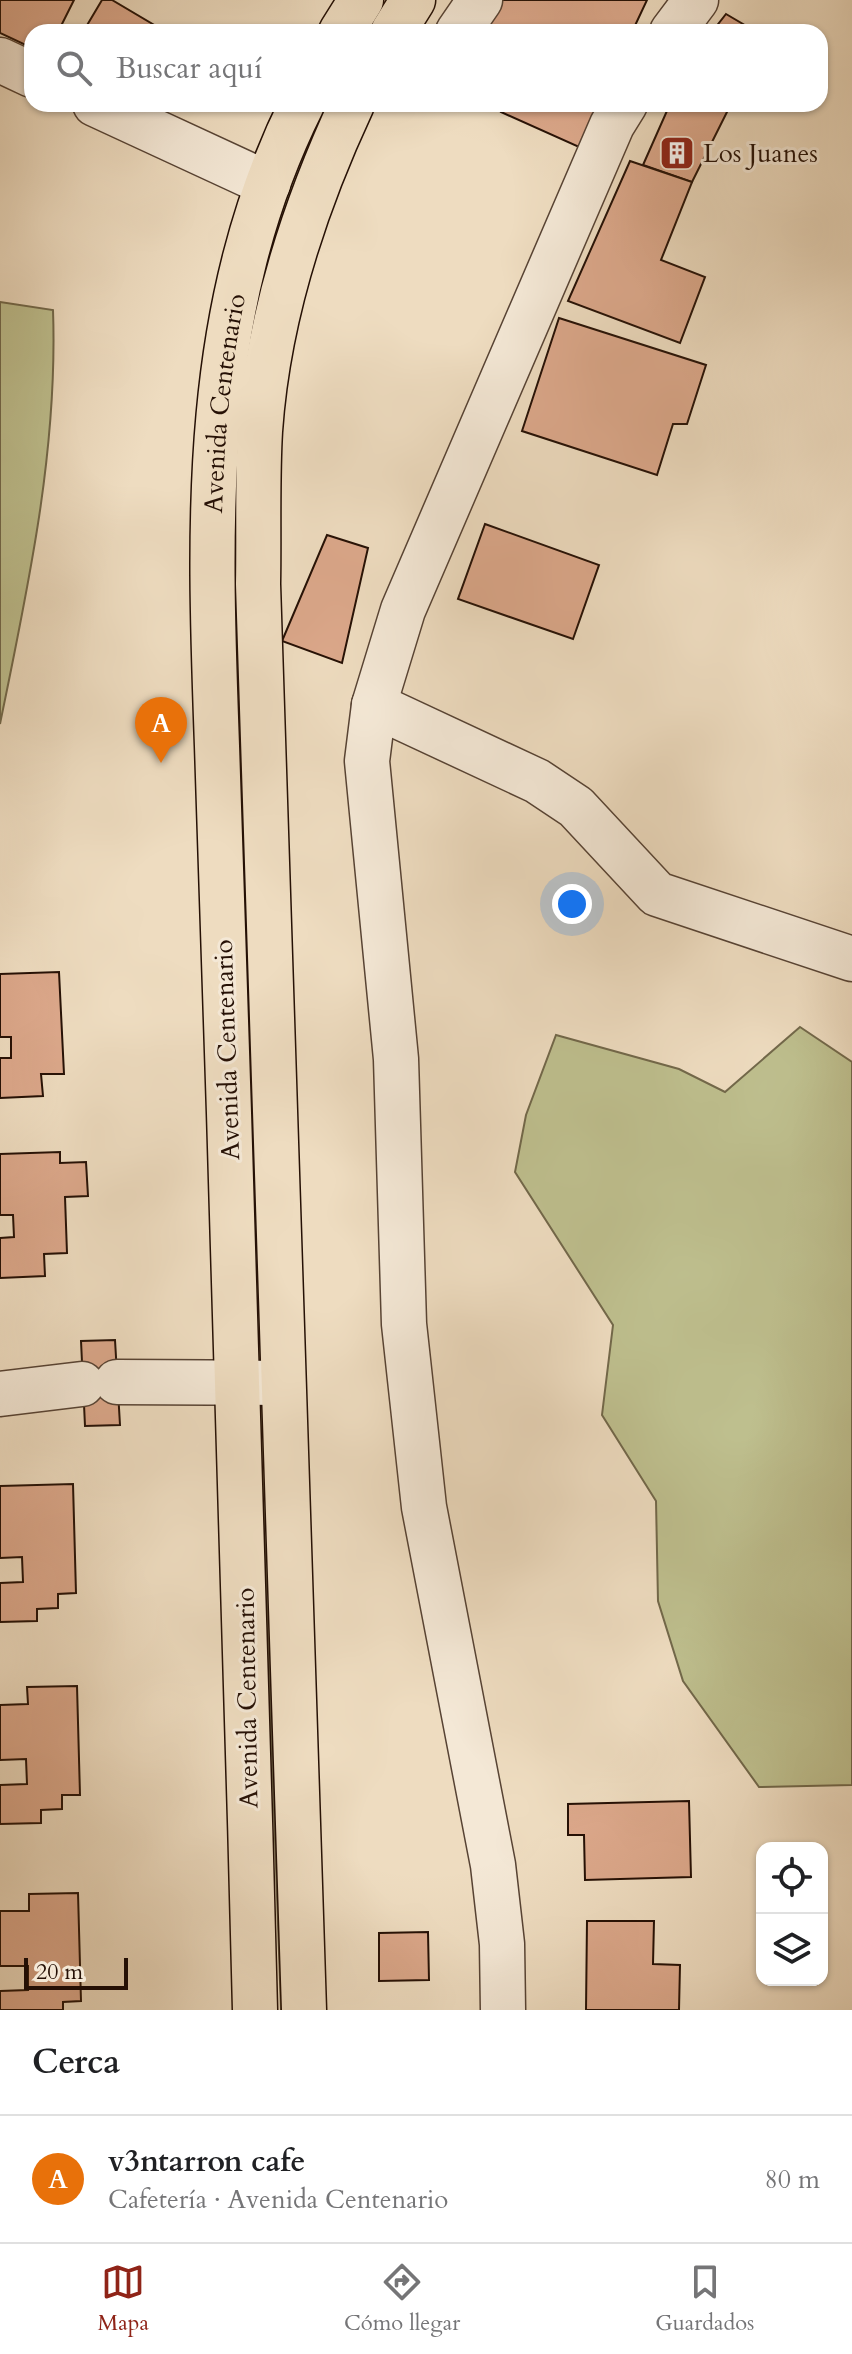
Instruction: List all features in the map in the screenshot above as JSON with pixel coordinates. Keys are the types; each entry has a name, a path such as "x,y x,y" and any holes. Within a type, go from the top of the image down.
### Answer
{"main road":[{"path":"346,24 361,0"},
{"path":"398,24 413,0"},
{"name":"Avenida Centenario","path":"255,2010 239,1385 211,588 216,424 228,331 248,240 279,152 298,112"},
{"path":"304,2010 258,584 260,430 273,332 294,249 324,164 348,112"}],"street":[{"path":"464,24 480,0"},
{"path":"678,24 696,0"},
{"path":"0,60 24,71"},
{"path":"112,112 268,184"},
{"path":"503,2010 502,1944 493,1865 424,1507 404,1324 396,1059 367,761 374,705 403,610 620,112"},
{"path":"374,705 537,781 576,807 657,894 852,959"},
{"path":"0,1394 100,1383 283,1383"}],"green space":[{"path":"321,112 327,112 271,261 287,2010 281,2010 233,640 232,499 257,290 280,210"},
{"path":"0,302 53,310 53,362 51,414 39,518 0,724"},
{"path":"800,1027 852,1062 852,1785 759,1787 683,1681 658,1601 656,1501 602,1415 613,1325 515,1172 526,1115 556,1035 679,1069 725,1092"}],"building":[{"path":"0,0 74,0 62,24 24,24 24,44 0,33"},
{"path":"102,0 112,0 152,24 88,24"},
{"path":"499,0 647,0 636,24 485,23"},
{"path":"726,14 743,24 718,24"},
{"path":"501,112 595,112 579,147"},
{"name":"Los Juanes","path":"666,112 727,112 692,182 643,165"},
{"path":"630,161 692,182 661,260 705,277 680,343 568,301"},
{"path":"559,318 706,365 687,424 673,424 657,475 522,431"},
{"path":"485,524 599,565 573,639 458,599"},
{"path":"327,535 368,548 342,663 282,641"},
{"path":"59,972 64,1074 41,1074 43,1096 0,1098 0,1058 11,1058 11,1037 0,1037 0,974"},
{"path":"60,1152 60,1163 86,1162 88,1196 65,1197 67,1253 44,1254 45,1276 0,1278 0,1238 14,1237 13,1215 0,1215 0,1154"},
{"path":"115,1340 120,1425 85,1426 81,1341"},
{"path":"73,1484 76,1593 58,1594 58,1608 37,1609 37,1621 0,1622 0,1583 23,1582 22,1557 0,1558 0,1486"},
{"path":"77,1686 80,1795 62,1795 62,1809 41,1810 41,1823 0,1824 0,1785 27,1784 26,1759 0,1760 0,1705 28,1704 27,1687"},
{"path":"689,1801 691,1877 585,1880 584,1835 568,1835 568,1804"},
{"path":"78,1893 81,2001 63,2002 63,2010 0,2010 0,1991 28,1990 28,1966 0,1966 0,1911 29,1911 29,1894"},
{"path":"587,1921 654,1921 653,1964 680,1965 679,2010 586,2010"},
{"path":"428,1932 429,1980 379,1981 379,1933"}],"place":[{"name":"Los Juanes","path":"677,153"},
{"name":"v3ntarron cafe","path":"161,763"}]}
